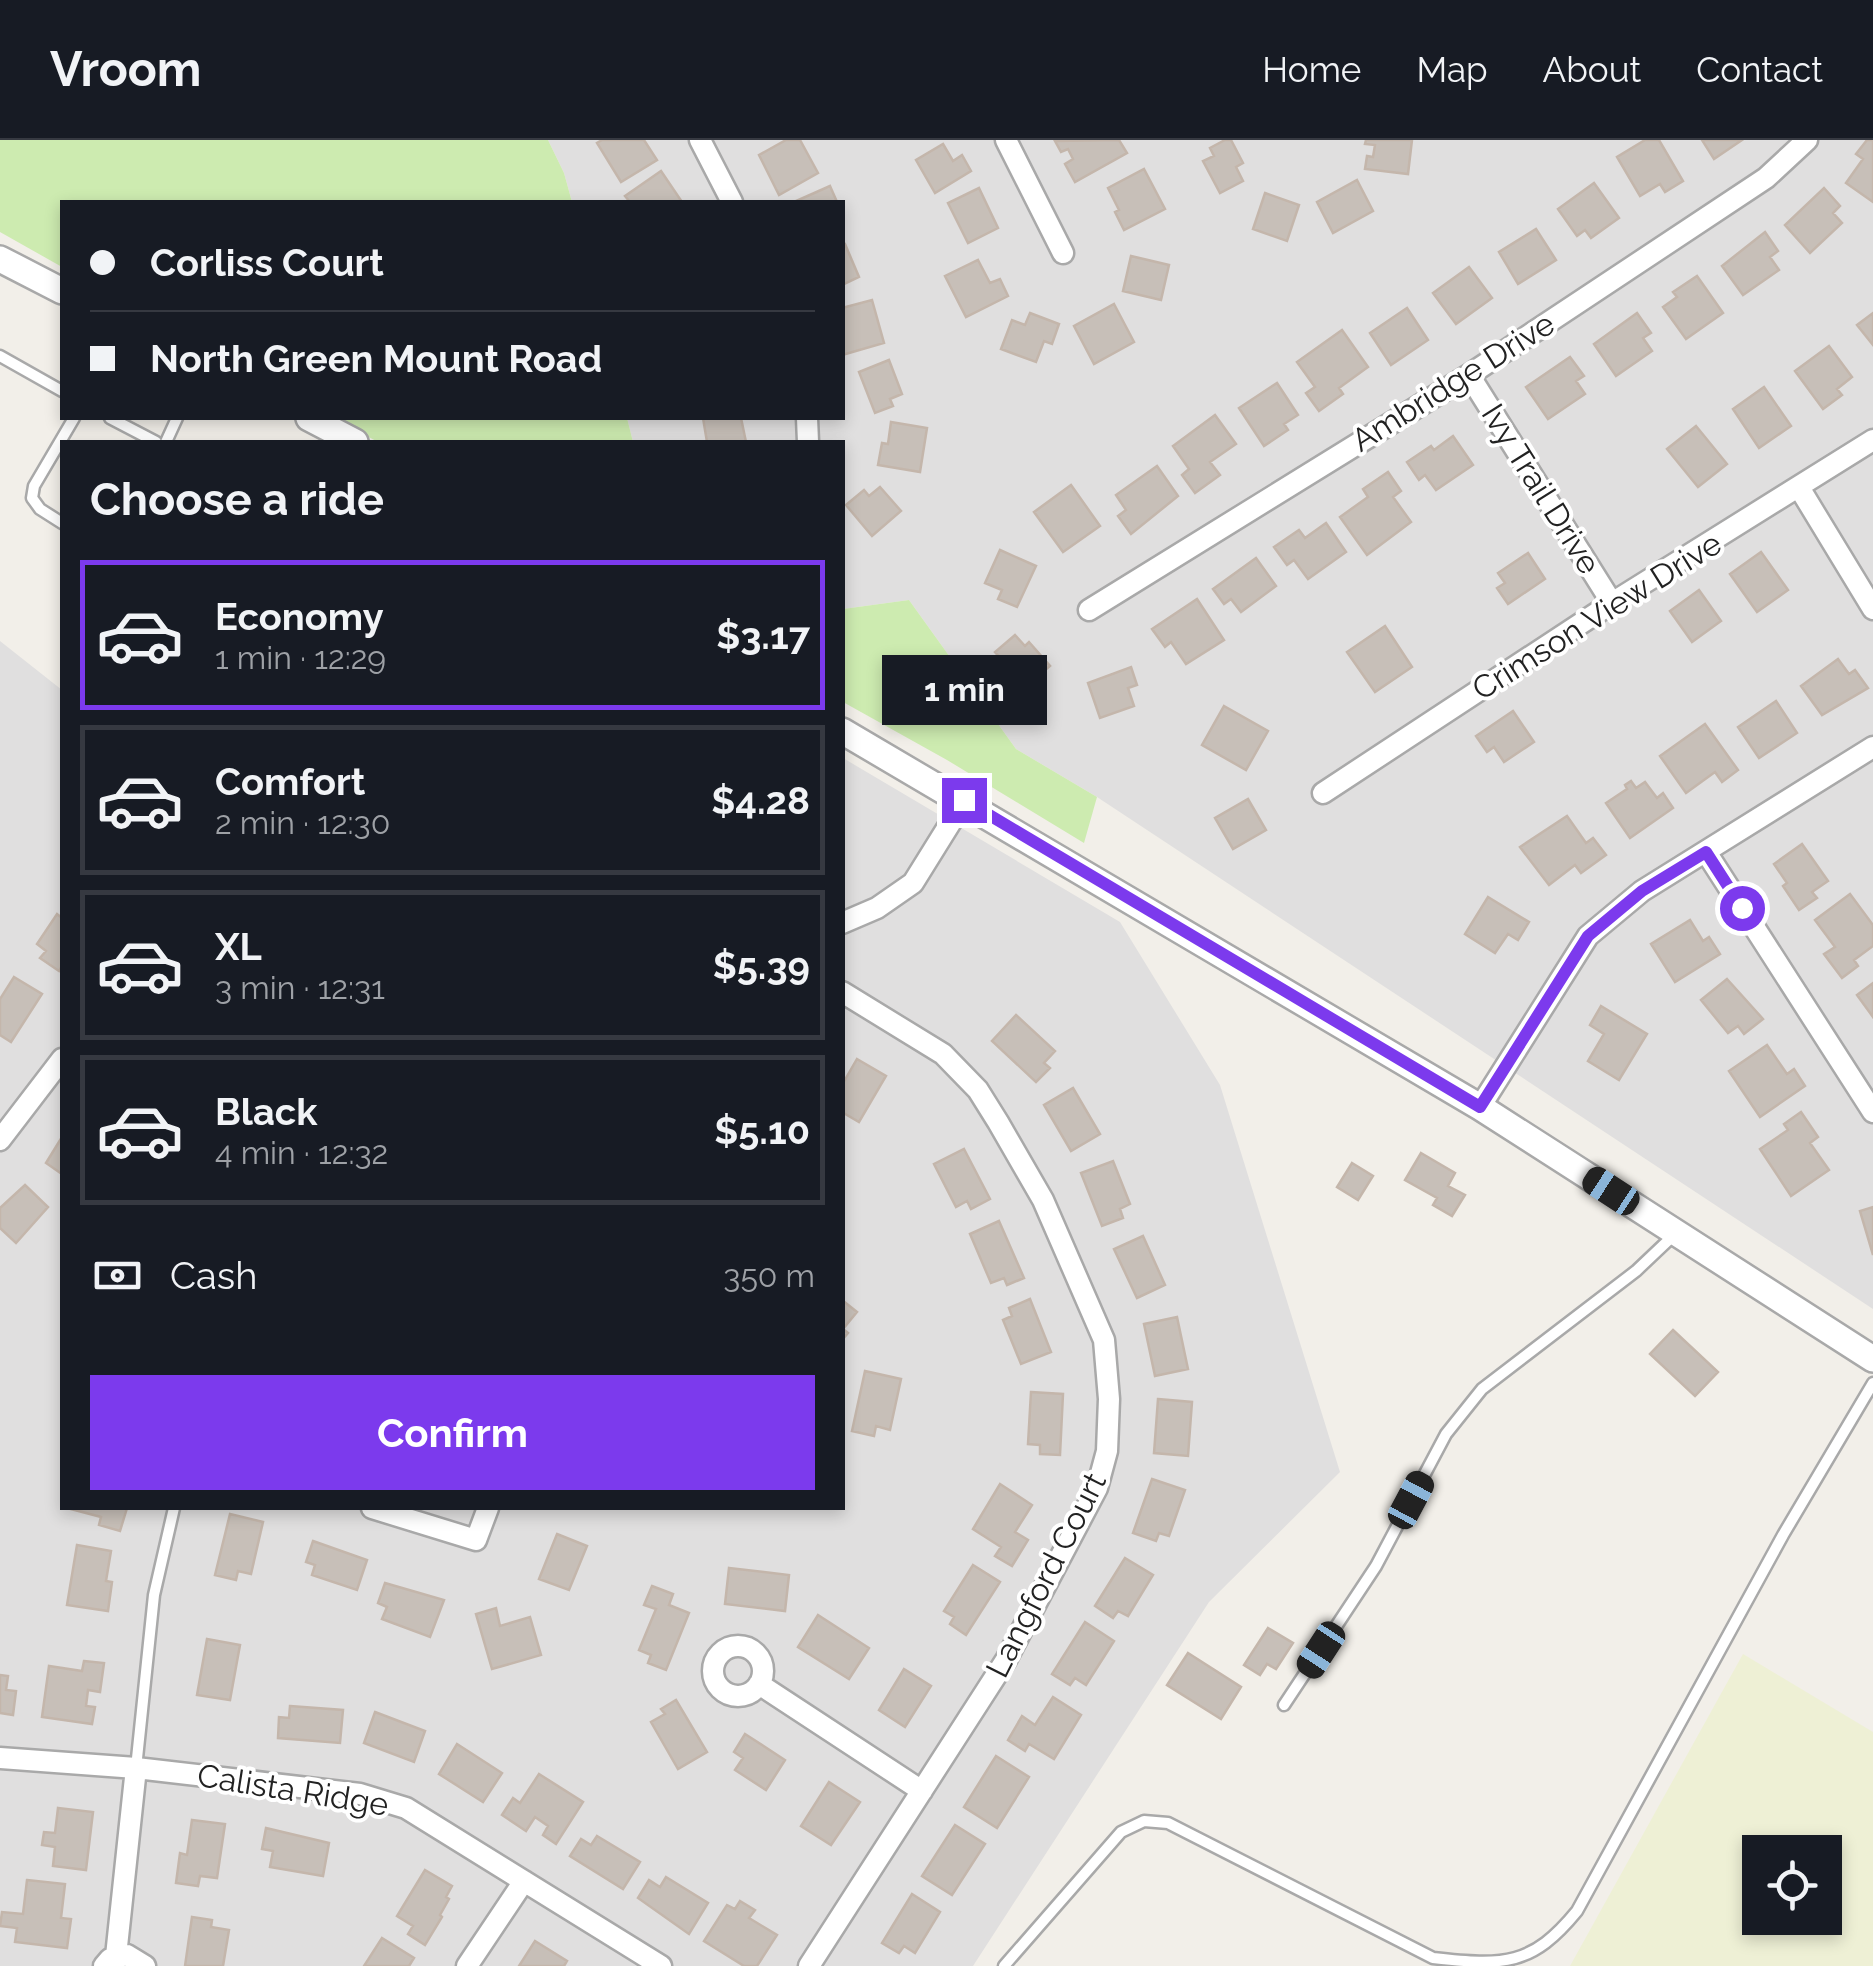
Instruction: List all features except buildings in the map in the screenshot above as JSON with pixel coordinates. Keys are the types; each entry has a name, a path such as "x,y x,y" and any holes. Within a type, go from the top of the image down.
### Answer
{"street":[{"path":"700,140 731,200"},
{"path":"1006,140 1063,253"},
{"name":"Ambridge Drive","path":"1089,610 1469,375 1766,178 1808,140"},
{"path":"0,259 60,290"},
{"name":"Ivy Trail Drive","path":"1469,375 1612,603"},
{"path":"313,420 350,440"},
{"name":"Crimson View Drive","path":"1323,792 1612,603 1873,440"},
{"path":"1800,489 1873,609"},
{"path":"845,732 1480,1107 1873,1359"},
{"path":"1480,1107 1588,936 1642,891 1873,747"},
{"path":"845,922 877,908 913,884 964,800"},
{"path":"1706,852 1873,1112"},
{"name":"Langford Court","path":"809,1966 1006,1660 1098,1488 1107,1451 1109,1399 1104,1340 1042,1200 978,1090 943,1054 845,994"},
{"path":"0,1140 60,1062"},
{"path":"378,1510 476,1540 487,1510"},
{"path":"760,1684 922,1791"},
{"name":"Calista Ridge","path":"0,1758 136,1768 360,1794 406,1808 661,1966"},
{"path":"136,1768 110,1961 134,1957 144,1966"},
{"path":"467,1966 524,1881"}],"lane":[{"path":"0,356 60,390"},
{"path":"114,420 152,440"},
{"path":"60,442 34,486 32,498 40,509 60,522"},
{"path":"1284,1705 1376,1566 1446,1434 1482,1389 1636,1271 1676,1233"},
{"path":"1004,1966 1121,1832 1144,1821 1168,1823 1433,1958 1460,1965 1496,1966 1525,1960 1552,1944 1577,1911 1783,1536 1873,1383"},
{"path":"136,1768 154,1595 174,1510"}],"shaded area":[{"path":"548,140 1873,140 1873,1309 1097,797 1016,749 909,600 845,609 845,440 632,440 628,420 845,420 845,200 571,200"},
{"path":"0,641 60,688 60,1510 845,1510 845,759 1120,922 1220,1085 1340,1472 1209,1602 973,1966 0,1966"}],"green space":[{"path":"0,140 548,140 571,200 60,200 60,266 0,232"},
{"path":"337,420 628,420 632,440 374,440"},
{"path":"909,600 1016,749 1097,797 1084,843 845,703 845,609"},
{"path":"1743,1654 1873,1732 1873,1966 1570,1966"}],"route":[{"path":"964,800 1480,1107 1588,936 1642,891 1706,852 1742,908"}]}
